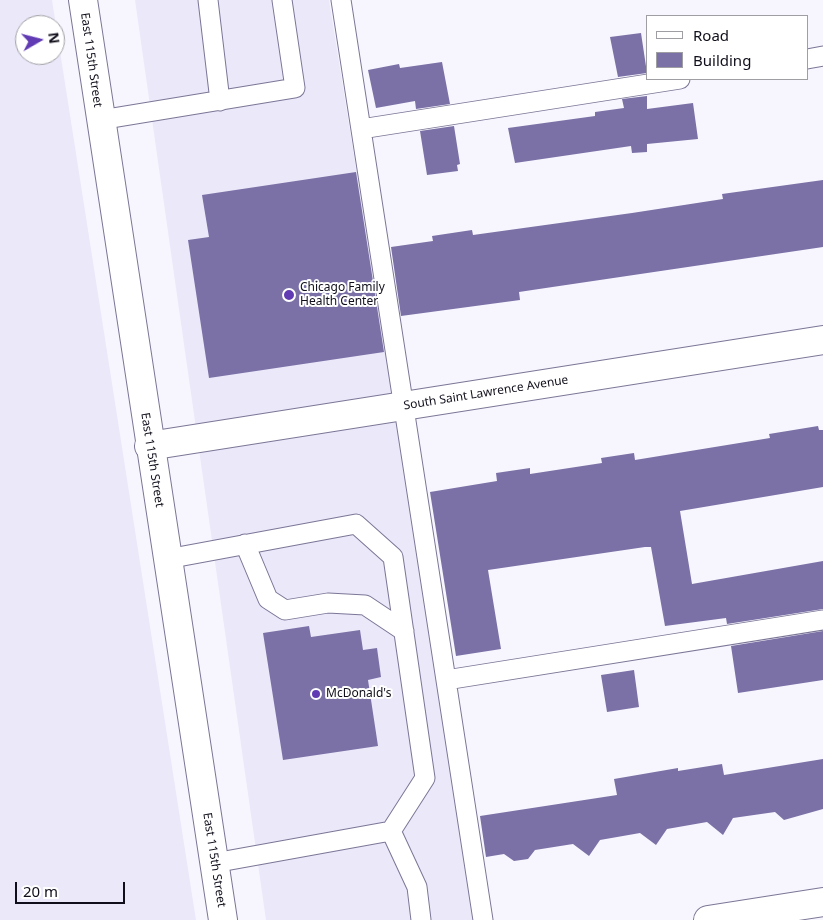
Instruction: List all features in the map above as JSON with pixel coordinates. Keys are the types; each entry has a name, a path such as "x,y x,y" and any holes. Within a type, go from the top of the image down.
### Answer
{"street":[{"name":"East 115th Street","path":"83,0 149,446 223,920"},
{"name":"South Saint Lawrence Avenue","path":"149,446 823,340"},
{"path":"708,920 823,902"}],"lane":[{"path":"208,0 220,101"},
{"path":"100,120 295,88 282,0"},
{"path":"341,0 484,920"},
{"path":"808,59 823,56"},
{"path":"361,129 674,80"},
{"path":"167,559 356,524 393,557 425,778 391,831 214,863"},
{"path":"245,544 268,599 285,610 328,603 365,605 404,631"},
{"path":"446,680 823,620"},
{"path":"391,831 417,886 422,920"}],"shaded area":[{"path":"0,0 52,0 54,15 15,15 15,65 62,65 196,920 0,920"},
{"path":"135,0 329,0 477,920 266,920"}],"building":[{"path":"641,33 646,73 618,77 610,37"},
{"path":"442,62 450,104 416,109 415,101 376,108 368,70 399,64 400,68"},
{"path":"647,96 647,109 693,103 698,139 647,144 647,152 632,153 631,146 515,163 508,128 595,116 595,112 624,108 622,99"},
{"path":"454,126 460,164 457,165 458,171 427,175 420,131"},
{"name":"Chicago Family Health Center","path":"356,172 384,352 209,378 188,240 209,237 202,195"},
{"path":"823,180 823,247 519,292 520,300 401,316 391,247 433,241 432,236 472,230 473,235 632,213 723,199 722,194"},
{"path":"818,426 819,430 823,430 823,487 680,511 692,584 823,561 823,609 727,624 726,618 665,626 651,547 645,547 488,570 501,649 456,656 430,492 497,481 496,473 530,468 530,474 602,463 601,458 634,453 635,460 770,438 769,434"},
{"name":"McDonald's","path":"309,626 311,637 360,630 363,650 377,648 381,677 368,680 378,746 283,760 263,633"},
{"path":"823,631 823,680 738,693 731,646"},
{"path":"634,670 639,707 607,712 601,675"},
{"path":"823,759 823,809 784,820 775,812 733,818 723,835 707,822 667,829 656,845 640,833 600,840 589,856 573,844 535,850 528,859 514,861 504,854 486,857 480,816 617,795 614,779 678,768 678,771 722,764 724,775"}],"place":[{"name":"Chicago Family Health Center","path":"289,295"},
{"name":"McDonald's","path":"316,694"}]}
